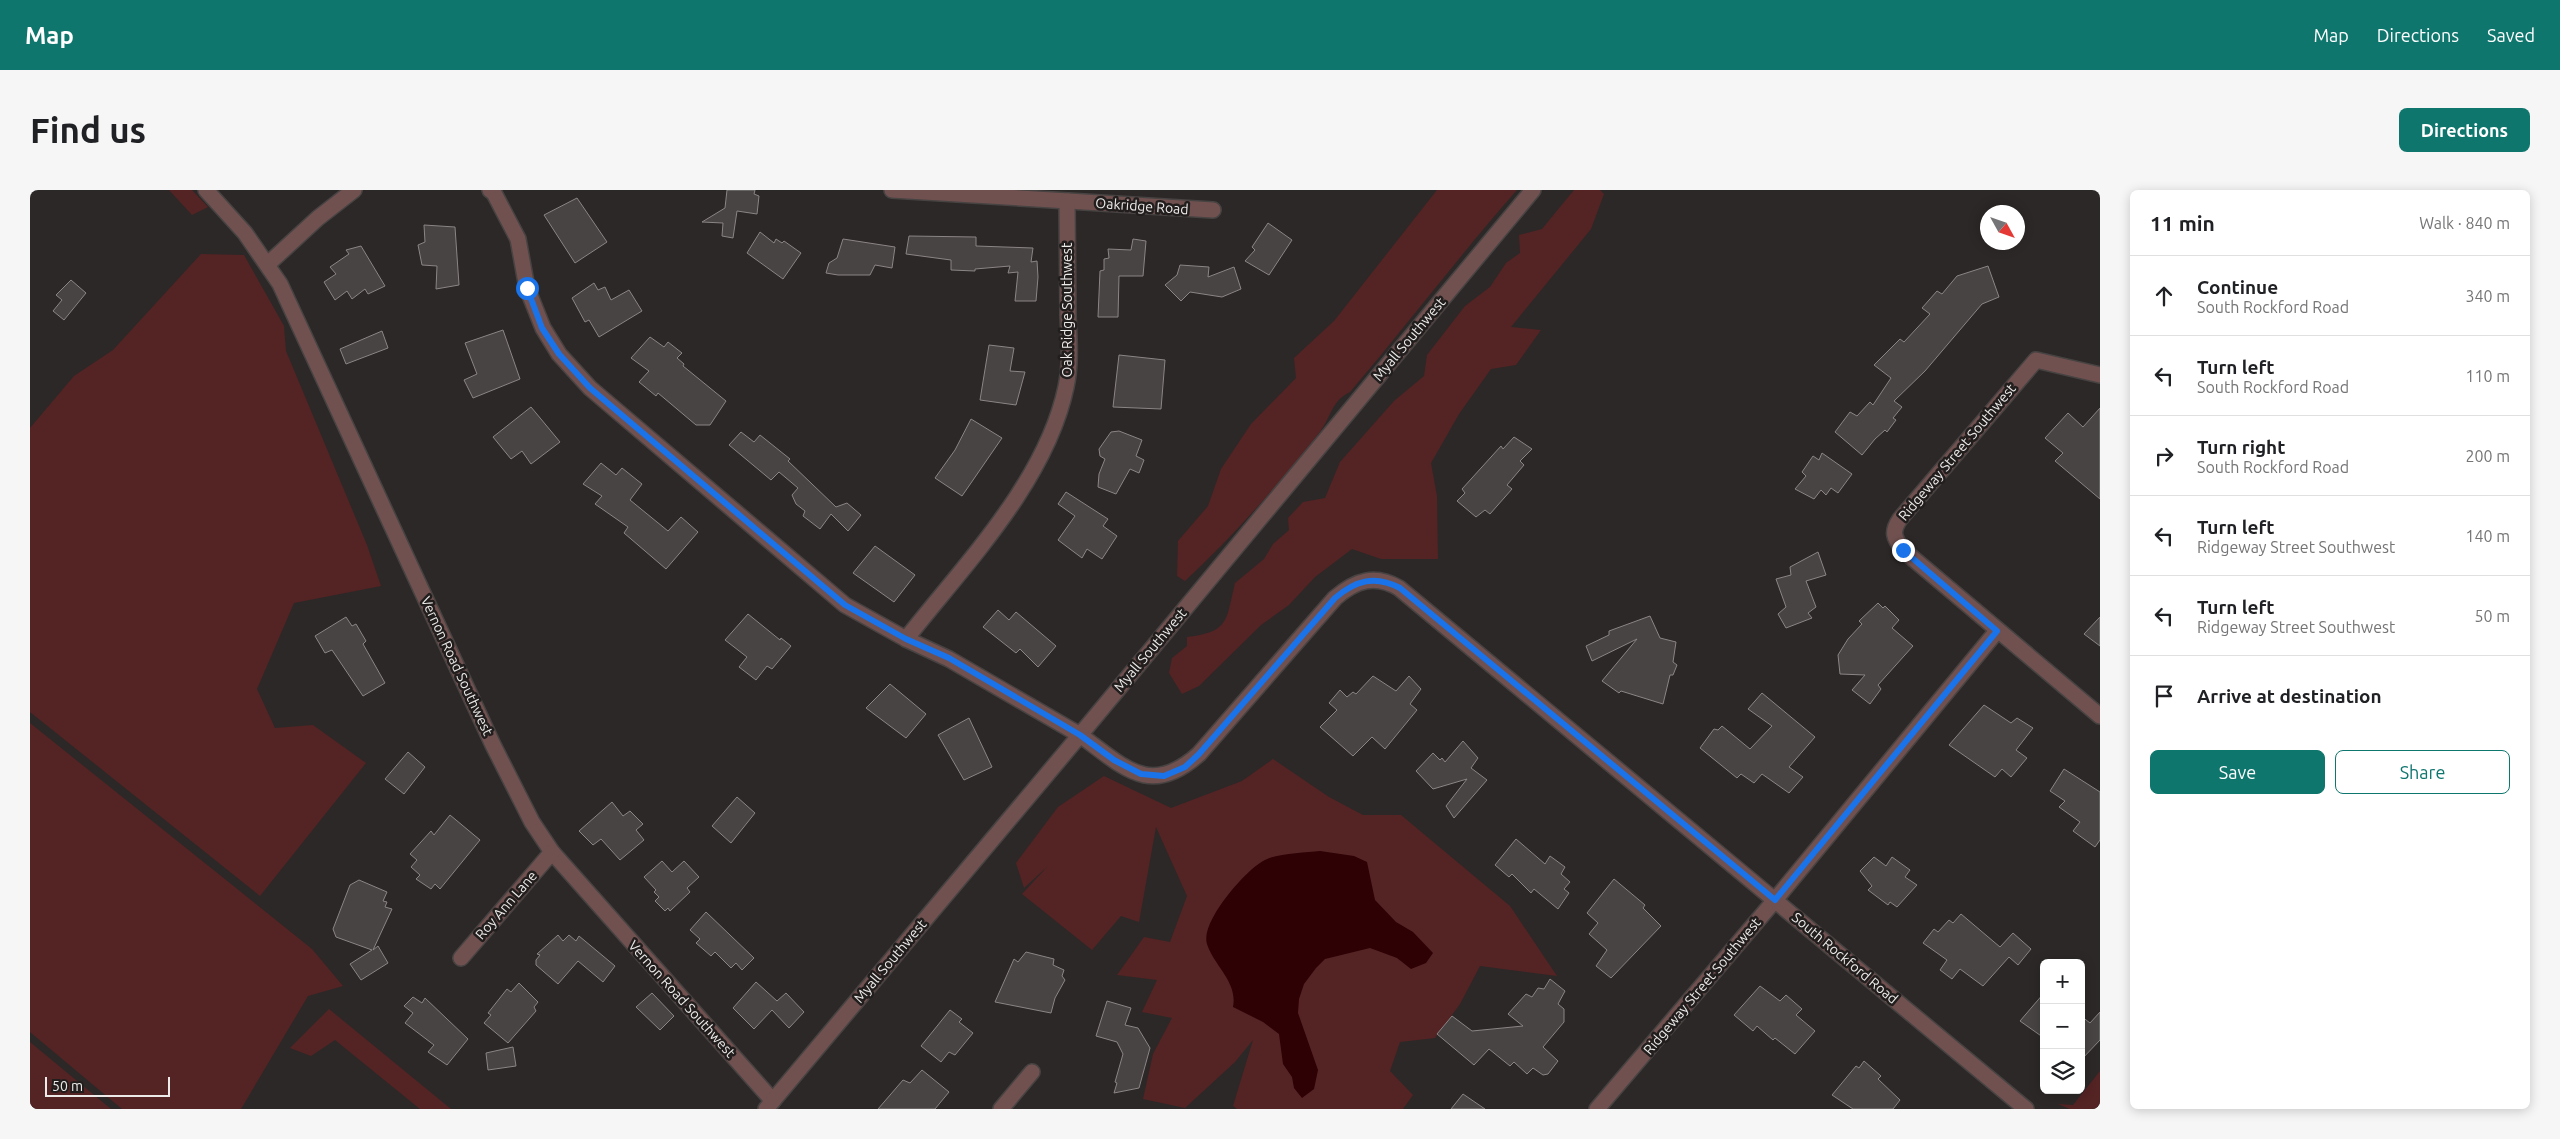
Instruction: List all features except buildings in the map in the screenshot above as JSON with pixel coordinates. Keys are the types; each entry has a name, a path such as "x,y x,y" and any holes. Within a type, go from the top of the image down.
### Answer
{"street":[{"name":"Vernon Road Southwest","path":"206,190 245,232 280,284 494,746 532,822 552,852 770,1105"},
{"path":"268,264 318,218 354,190"},
{"name":"South Rockford Road","path":"490,190 494,192 518,239 527,288 542,328 559,354 590,388 845,605 906,639 949,658 1080,735 1114,760 1141,774 1159,777 1175,773 1199,754 1335,598 1358,582 1366,580 1389,582 1400,588 2026,1109"},
{"name":"Oakridge Road","path":"892,190 1213,210"},
{"name":"Myall Southwest","path":"770,1105 1533,190"},
{"name":"Oak Ridge Southwest","path":"906,639 1012,505 1044,448 1056,418 1066,387 1069,353 1067,201"},
{"name":"Ridgeway Street Southwest","path":"2100,375 2036,360 1895,526 1894,538 1903,550 2100,716"},
{"name":"Ridgeway Street Southwest","path":"1597,1109 1775,900 1997,631"},
{"name":"Roy Ann Lane","path":"460,958 552,852"},
{"path":"1001,1109 1032,1072"}],"shaded area":[{"path":"169,190 192,190 208,207 192,215"},
{"path":"1437,190 1517,190 1350,392 1339,400 1319,433 1288,472 1238,528 1185,581 1177,576 1178,541 1208,506 1221,469 1251,424 1296,378 1294,358 1334,321"},
{"path":"1574,190 1600,190 1604,194 1591,229 1511,327 1541,330 1516,365 1491,369 1459,414 1431,463 1437,496 1438,559 1381,559 1352,549 1315,577 1289,605 1261,625 1199,686 1182,694 1169,673 1172,658 1187,646 1187,637 1211,632 1224,622 1235,583 1264,559 1273,544 1289,530 1288,518 1303,502 1325,498 1340,462 1394,401 1424,376 1427,355 1465,306 1490,287 1506,263 1520,253 1519,235 1542,229"},
{"path":"201,254 244,255 284,326 286,351 367,545 381,586 294,603 257,689 275,728 313,725 366,763 260,896 30,712 30,428 74,376 113,350"},
{"path":"30,723 312,949 343,986 308,996 241,1109 122,1109 30,1032"},
{"path":"1273,759 1329,797 1363,815 1401,815 1510,906 1557,976 1480,966 1460,1004 1435,1038 1400,1042 1390,1071 1413,1095 1403,1109 1237,1109 1233,1106 1253,1040 1235,1062 1185,1108 1143,1099 1153,1054 1172,1018 1142,1012 1157,980 1117,975 1144,937 1170,942 1187,896 1156,827 1139,922 1121,916 1092,950 1022,894 1047,867 1024,888 1016,863 1058,807 1104,776 1171,808 1242,781"},
{"path":"1320,851 1354,856 1367,862 1375,900 1396,922 1413,932 1433,953 1426,963 1411,969 1397,958 1370,948 1325,959 1316,968 1304,984 1299,999 1298,1013 1318,1070 1314,1089 1302,1098 1294,1088 1292,1077 1283,1064 1279,1034 1263,1022 1233,1007 1234,998 1232,990 1225,974 1210,952 1207,944 1207,935 1210,923 1226,898 1246,875 1263,861 1275,856"},
{"path":"329,1009 451,1109 420,1109 335,1040 311,1056 290,1048"},
{"path":"30,1042 111,1109 30,1109"},
{"path":"2100,1071 2100,1109 2070,1109 2058,1104 2073,1105 2082,1094 2085,1094 2085,1090"}],"route":[{"path":"527,288 542,328 559,354 590,388 758,533 845,605 906,639 949,658 1080,735 1128,768 1153,777 1175,773 1185,767 1199,754 1312,622 1347,587 1366,580 1389,582 1400,588 1775,900 1997,631 1903,550"}]}
